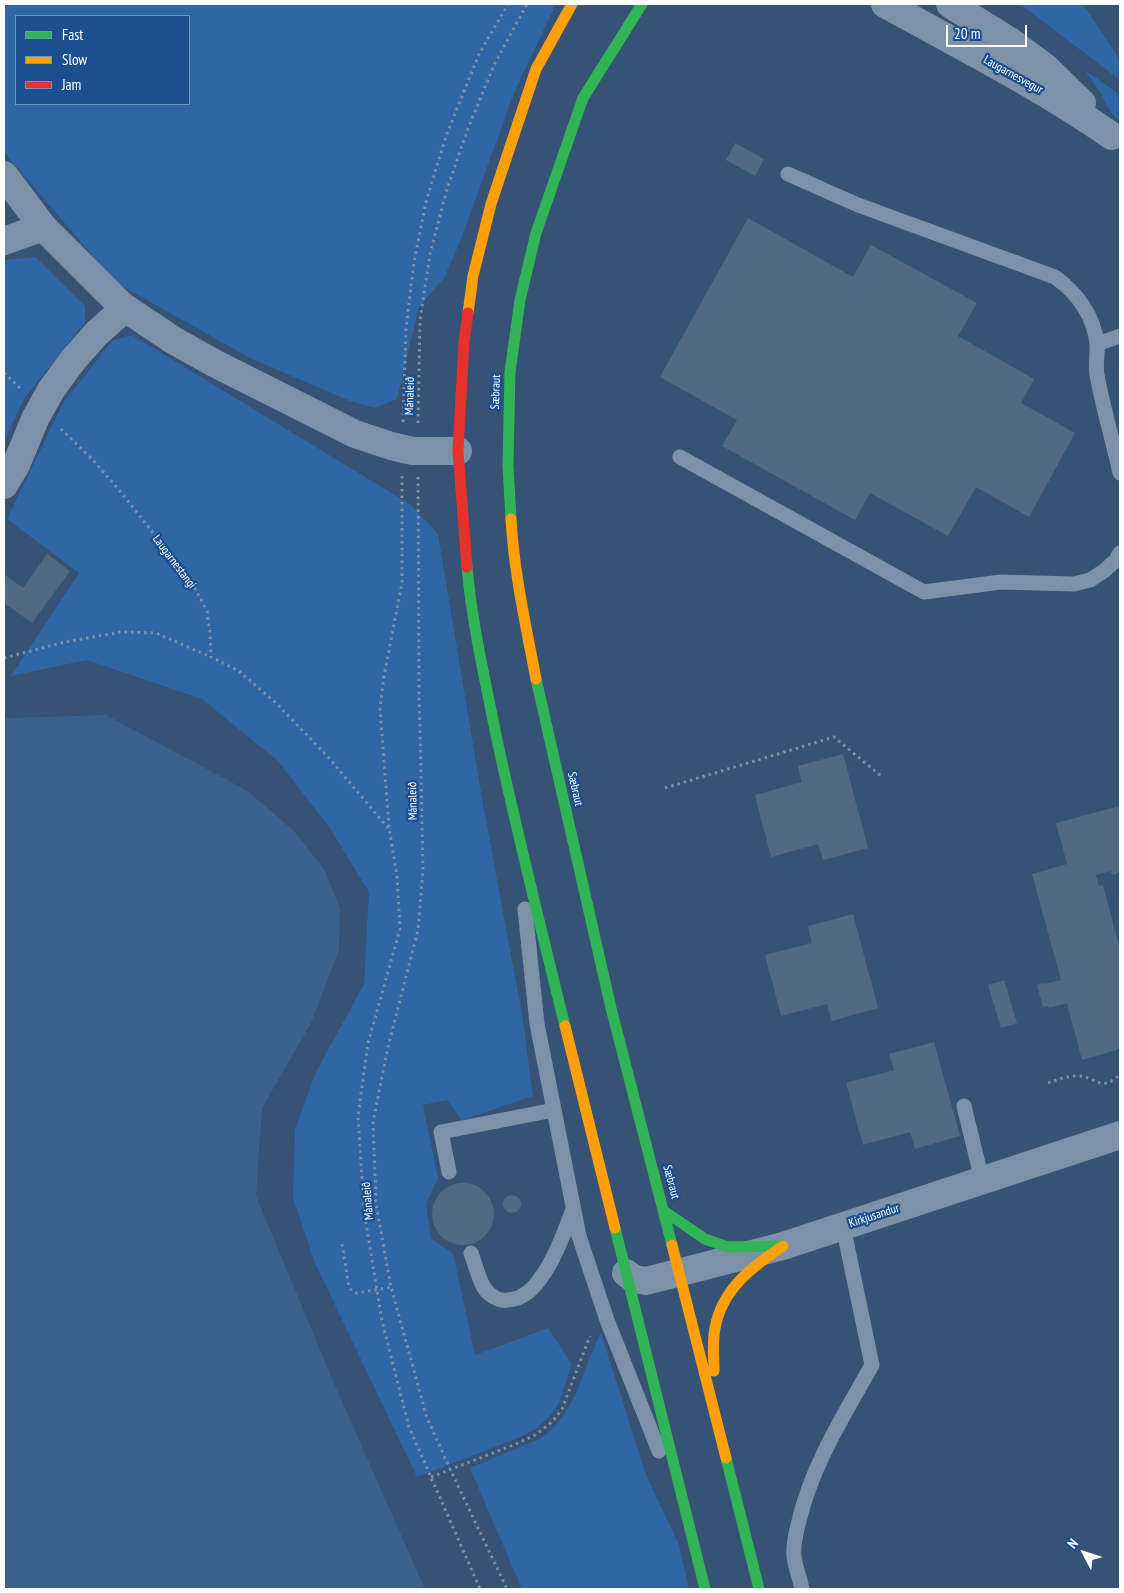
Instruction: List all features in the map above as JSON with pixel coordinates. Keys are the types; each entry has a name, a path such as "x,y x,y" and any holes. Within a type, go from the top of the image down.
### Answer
{"main road":[{"path":"572,4 536,70 490,204 473,276 464,342 458,451 469,590 481,662 516,828 705,1589"},
{"name":"Sæbraut","path":"642,4 583,98 536,234 520,300 510,372 508,466 512,539 524,616 542,708 611,1008 680,1271 759,1589"},
{"path":"664,1211 705,1239 728,1247 782,1246"},
{"path":"713,1405 715,1329 722,1303 751,1268 782,1246"}],"street":[{"path":"625,31 653,4"},
{"name":"Laugarnesvegur","path":"950,4 1011,42 1045,67 1085,106 1116,141"},
{"name":"Laugarnesvegur","path":"898,7 1088,119 1116,141"},
{"path":"4,175 44,226 125,308 173,340 214,363 355,434 410,450 458,451"},
{"path":"4,241 44,226"},
{"path":"4,485 16,465 41,407 51,390 73,360 96,334 125,308"},
{"name":"Kirkjusandur","path":"626,1273 634,1279 646,1281 782,1246 1120,1135"}],"lane":[{"path":"788,174 858,206 1055,277 1068,287 1083,306 1094,328 1097,344 1097,373 1120,473"},
{"path":"1097,344 1120,336"},
{"path":"680,457 924,592 1002,582 1074,584 1090,580 1104,571 1116,560 1120,553"},
{"path":"516,828 537,1024 579,1236 607,1320 690,1527"},
{"path":"964,1106 982,1180"},
{"path":"449,1172 441,1132 554,1110"},
{"path":"471,1253 483,1288 493,1297 503,1301 520,1297 534,1286 545,1272 562,1241 573,1207"},
{"path":"802,1589 794,1556 796,1532 803,1504 820,1461 841,1419 872,1365 843,1226"}],"path":[{"name":"Mánaleið","path":"507,1589 427,1418 391,1287 376,1204 373,1122 388,1047 418,930 424,869 420,696 406,328 414,262 426,202 446,136 479,54 508,4"},
{"name":"Mánaleið","path":"480,1589 409,1427 382,1321 364,1211 358,1116 368,1042 400,928 397,876 389,828 380,708 384,676 402,583 420,320 430,254 447,189 467,131 494,65 527,4"},
{"name":"Laugarnestangi","path":"4,373 41,407 93,460 190,579 207,611 211,657"},
{"path":"4,658 65,642 121,632 156,633 211,657 239,671 278,705 328,757 389,828"},
{"path":"665,788 834,737 880,776"},
{"path":"1048,1083 1075,1076 1083,1076 1098,1083 1104,1083 1116,1078 1120,1074"},
{"path":"342,1244 349,1287 357,1293 391,1287"},
{"path":"431,1477 536,1435 552,1422 562,1409 591,1334"}],"shaded area":[{"path":"4,4 556,4 514,93 460,242 444,278 419,307 397,399 375,408 350,401 250,358 115,282 4,152"},
{"path":"1020,4 1083,4 1120,60 1120,80"},
{"path":"1085,70 1120,95 1120,120 1111,113"},
{"path":"35,257 85,306 85,322 24,399 4,442 4,260"},
{"path":"132,335 411,505 438,534 483,804 523,1020 533,1096 462,1120 447,1100 423,1105 438,1178 426,1204 431,1239 453,1253 475,1355 548,1328 572,1364 559,1403 549,1417 536,1429 518,1438 417,1477 315,1263 293,1197 295,1130 315,1074 364,984 369,892 329,827 278,761 202,699 87,660 11,676 79,573 7,519 63,403 112,341"},
{"path":"106,715 246,790 294,831 324,869 340,908 339,950 311,1023 262,1108 256,1196 336,1388 425,1589 4,1589 4,720 7,718"},
{"path":"601,1333 646,1475 679,1545 689,1589 522,1589 470,1468 541,1438 553,1428 571,1403"}],"building":[{"path":"735,143 764,159 755,176 726,160"},
{"path":"748,218 853,277 871,245 977,303 958,336 1034,379 1021,403 1075,433 1029,517 976,487 948,536 870,493 855,520 722,446 737,420 660,377"},
{"path":"47,554 70,571 32,623 4,603 4,574 23,588"},
{"path":"843,754 868,848 823,860 818,844 771,857 755,795 802,782 798,766"},
{"path":"1120,806 1120,873 1112,875 1111,871 1096,875 1099,886 1103,885 1120,949 1120,1049 1082,1060 1067,1003 1049,1008 1048,1006 1043,1007 1037,985 1061,980 1032,874 1067,864 1056,823"},
{"path":"853,914 878,1008 832,1021 827,1004 781,1016 765,955 812,943 808,926"},
{"path":"1004,980 1017,1023 1001,1028 988,985"},
{"path":"934,1042 960,1136 915,1149 910,1132 863,1145 846,1083 894,1070 889,1054"},
{"path":"463,1183 480,1188 485,1192 489,1197 494,1214 489,1231 485,1236 480,1240 463,1245 446,1240 441,1236 437,1231 432,1214 437,1197 441,1192 446,1188"},
{"path":"512,1195 518,1198 521,1204 518,1210 512,1213 506,1210 503,1204 506,1198"}],"traffic: fast":[{"path":"511,519 508,466 510,372 520,300 536,233 583,98 642,4"},
{"path":"467,567 475,630 496,735 565,1026"},
{"path":"536,679 611,1008 672,1245"},
{"path":"664,1211 705,1239 728,1247 783,1246"},
{"path":"615,1228 705,1589"},
{"path":"726,1458 759,1589"}],"traffic: slow":[{"path":"468,313 473,276 491,204 536,69 572,4"},
{"path":"511,519 524,619 536,679"},
{"path":"565,1026 615,1228"},
{"path":"672,1245 726,1458"},
{"path":"714,1371 714,1333 724,1302 740,1280 760,1262 783,1246"}],"traffic: jam":[{"path":"467,567 458,451 464,342 468,313"}]}
